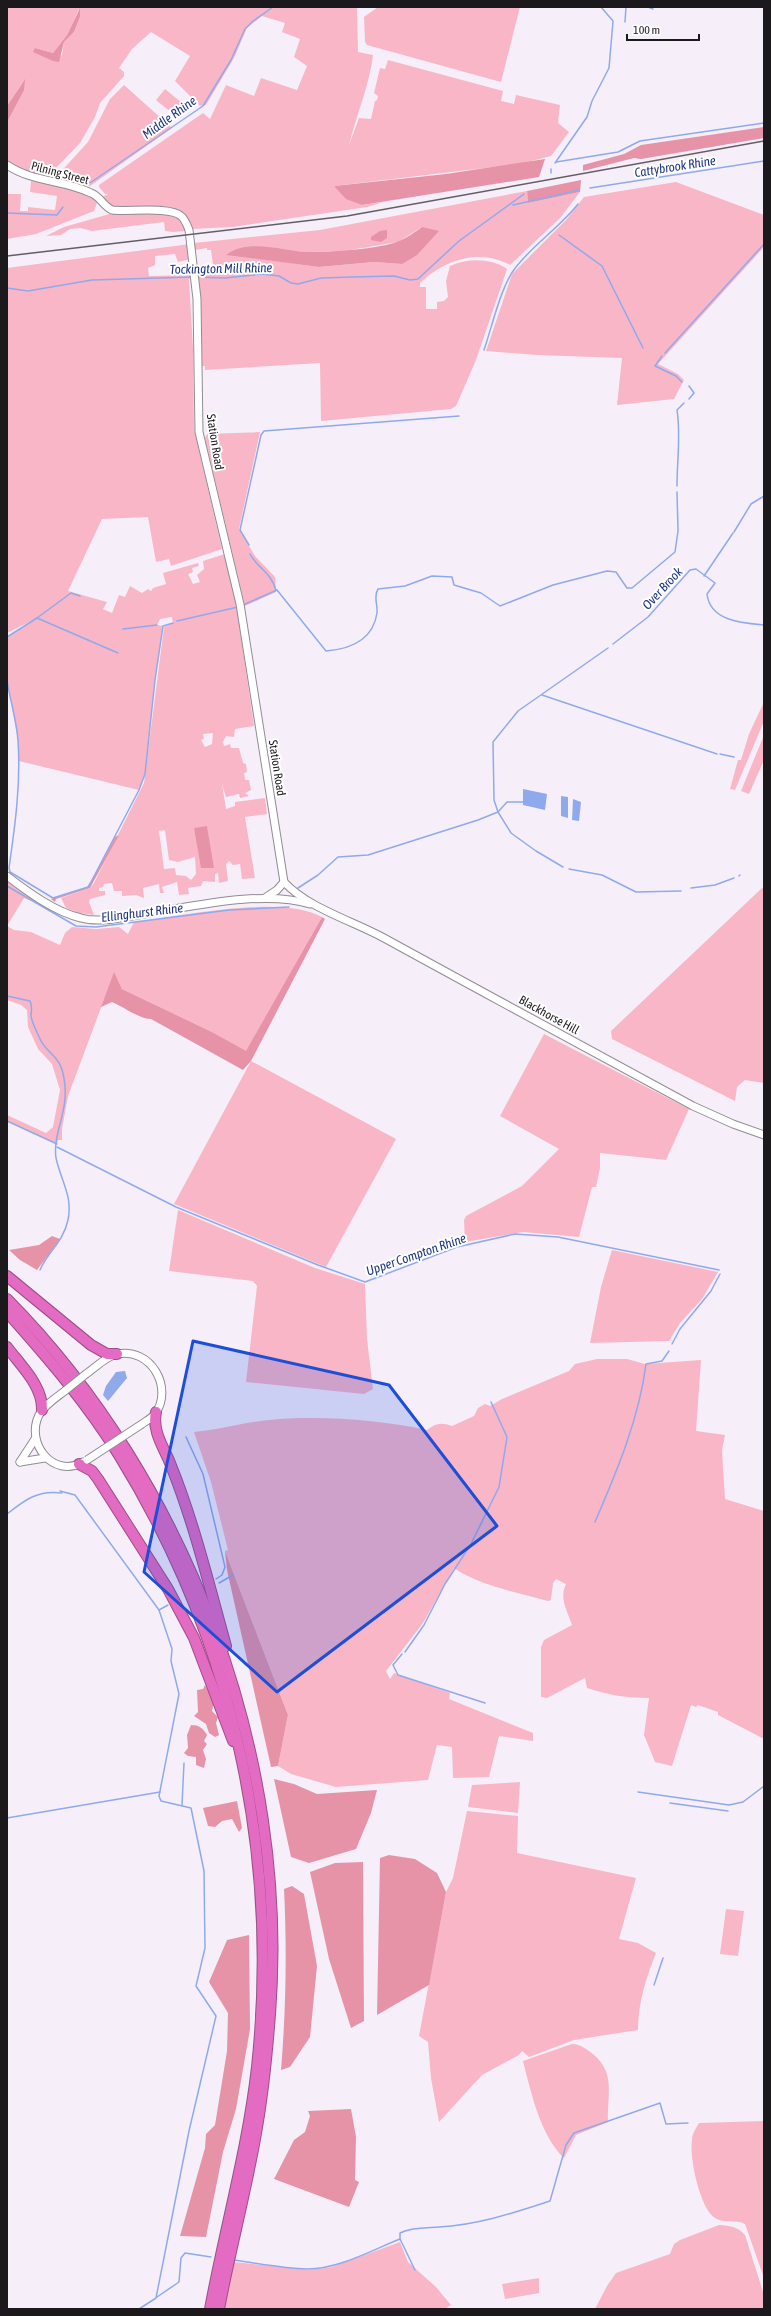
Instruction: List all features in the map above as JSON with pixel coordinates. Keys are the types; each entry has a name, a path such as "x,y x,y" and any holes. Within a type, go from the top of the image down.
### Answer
{"highway":[{"path":"7,1276 91,1345 107,1354 117,1354"},
{"path":"7,1299 51,1348 87,1395 125,1450 162,1511 188,1565 214,1629 248,1737"},
{"path":"7,1312 44,1353 80,1398 119,1454 153,1515 184,1580 206,1633 234,1724 244,1769 254,1825 261,1885 264,1956 262,2010 257,2068 247,2134 222,2244 210,2309"},
{"path":"7,1348 37,1389 42,1403 42,1410"},
{"path":"156,1412 154,1422 155,1429 170,1463 193,1527 244,1711 262,1822 269,1883 272,1954 270,2011 256,2133 219,2309"},
{"path":"83,1462 98,1479 179,1609 194,1638 244,1769"}],"street":[{"name":"Pilning Street","path":"7,165 21,174 34,178 50,180 93,193 104,207"},
{"name":"Station Road","path":"104,207 122,211 165,211 181,216 189,230 195,277 199,432 241,607 284,882"},
{"path":"7,876 67,914 83,919 130,916 263,898 301,901 325,909"},
{"path":"263,898 277,890 284,882 290,888 325,909"},
{"name":"Blackhorse Hill","path":"325,909 380,935 693,1106 733,1124 764,1135"},
{"path":"35,1439 20,1462 45,1458 62,1465 83,1462 142,1424 156,1412 162,1391 158,1374 143,1358 133,1354 117,1354 86,1374 42,1410 36,1422 35,1439 37,1446 45,1458"}],"highlighted area":[{"path":"193,1341 389,1385 497,1526 277,1692 144,1572"}],"shaded area":[{"path":"7,7 357,7 358,52 373,55 369,77 349,145 359,118 371,119 375,101 377,100 378,96 374,93 380,68 385,69 388,60 503,91 501,101 514,104 516,95 560,105 558,123 569,132 551,156 519,164 334,186 362,205 384,202 367,207 232,227 191,229 179,212 111,207 100,198 108,194 105,194 99,185 203,113 210,119 226,85 254,96 261,78 297,90 307,66 294,57 300,39 282,32 285,23 262,16 247,28 234,58 206,105 200,106 175,81 190,56 151,32 132,49 119,68 124,72 124,76 100,103 95,117 80,143 48,176 31,175 7,162 7,122 24,80 7,106","holes":["79,9 80,17 74,32 64,42 62,55 53,61 35,48 53,53 67,35"]},
{"path":"378,7 520,7 501,82 367,45 365,42 364,17"},
{"path":"80,8 80,17 74,32 64,42 59,62 53,61 33,52 35,48 53,53 67,35"},
{"path":"25,79 24,90 7,122 7,106"},
{"path":"124,85 172,128 90,186 80,185 57,176 88,142 110,99"},
{"path":"165,89 187,107 178,118 156,100"},
{"path":"764,127 764,138 641,159 634,158 583,171 583,165 624,154 641,145"},
{"path":"545,159 539,177 362,205 346,199 334,186 446,174"},
{"path":"581,180 580,192 528,203 527,191"},
{"path":"31,181 78,190 87,194 97,203 94,211 36,234 7,239 7,194 21,194 20,211 28,211 28,207 55,210 57,196 30,192"},
{"path":"676,182 764,215 764,247 658,364 678,374 684,380 674,399 617,405 622,358 537,355 486,351 512,274 566,220 584,197"},
{"path":"527,191 528,203 580,192 560,218 510,265 486,257 462,259 440,268 420,283 420,287 426,287 426,309 437,309 437,302 444,301 448,297 446,281 450,266 457,263 479,260 501,265 507,269 476,360 456,406 451,409 321,421 320,363 205,370 205,366 201,366 199,280 196,265 213,265 211,250 207,250 207,248 195,250 194,243 320,230","holes":["422,227 402,264 374,262 319,267 226,254 280,250 310,252 344,251 398,242"]},
{"path":"113,213 152,213 171,216 179,219 185,224 186,231 165,231 164,222 92,231 80,228 70,229 61,235 46,236 64,227"},
{"path":"422,227 439,231 417,255 402,264 374,262 319,267 226,255 245,247 256,246 311,252 343,251 369,248 399,241 408,237"},
{"path":"387,230 387,238 381,242 371,240 371,237 380,231"},
{"path":"190,244 191,259 178,262 175,254 155,256 155,265 148,268 149,276 191,275 189,280 193,348 194,429 222,549 171,566 169,559 156,562 148,517 102,519 68,591 107,602 103,609 112,613 119,595 125,597 130,586 142,593 148,589 151,591 153,588 166,584 163,573 198,563 199,566 192,568 193,572 188,574 193,584 200,582 197,575 204,569 203,561 225,554 237,609 254,726 235,729 234,737 226,736 223,742 224,746 230,744 231,748 239,748 243,763 246,764 247,772 244,773 245,780 249,780 251,790 245,793 249,796 240,798 239,794 226,797 222,784 226,809 235,806 235,802 265,798 267,814 245,817 255,878 242,879 240,864 233,865 229,861 226,864 228,881 219,883 218,873 215,874 215,882 203,881 201,886 188,888 189,894 179,895 177,882 162,887 164,893 160,893 159,884 143,888 144,898 136,895 122,896 122,891 114,891 112,883 104,884 103,887 99,888 99,891 105,891 105,895 90,899 89,902 94,915 79,913 66,908 61,898 90,888 94,883 144,783 164,627 173,623 172,617 160,619 157,625 163,626 155,680 145,774 139,790 19,761 18,740 7,680 7,637 37,618 7,633 7,268","holes":["213,733 212,744 205,747 201,740 204,739 203,734","207,827 213,867 207,866 194,828","165,830 169,860 178,862 195,857 196,874 191,880 186,876 176,875 175,868 164,869 159,831"]},
{"path":"260,432 239,529 255,556 275,577 276,592 245,606 205,438 207,434"},
{"path":"764,702 764,721 735,790 730,789 738,760 741,760 749,734"},
{"path":"764,735 764,760 749,794 741,791"},
{"path":"207,826 214,868 201,868 194,828"},
{"path":"119,835 90,888 56,899 55,902 51,899 88,887 115,837"},
{"path":"7,879 33,899 31,901 24,898 7,926"},
{"path":"762,888 764,889 764,1083 745,1080 737,1087 735,1101 612,1039 611,1031"},
{"path":"282,907 304,910 322,917 246,1052 212,1032 122,989 114,973 68,1096 62,1129 62,1140 58,1140 57,1144 7,1121 7,1115 46,1133 53,1127 60,1090 52,1064 38,1049 28,1027 27,1010 21,1005 7,1000 7,926 14,930 31,932 60,945 65,933 72,927 96,929 119,927 128,934 134,922 230,909"},
{"path":"322,917 325,919 251,1061 243,1070 151,1019 137,1015 112,1002 101,1007 114,972 122,989 212,1032 246,1051"},
{"path":"544,1034 689,1109 666,1160 600,1153 600,1168 596,1187 592,1187 579,1237 523,1232 465,1242 464,1220 466,1216 522,1186 559,1149 500,1116"},
{"path":"251,1061 396,1139 326,1267 174,1204"},
{"path":"178,1210 315,1268 365,1284 367,1339 373,1389 364,1394 246,1382 257,1286 253,1281 169,1271"},
{"path":"52,1236 60,1239 37,1270 20,1260 9,1250 39,1245"},
{"path":"612,1250 718,1272 702,1299 680,1323 669,1341 590,1343 601,1287"},
{"path":"597,1359 627,1359 645,1364 701,1360 696,1431 725,1435 722,1450 725,1499 764,1511 764,1739 718,1715 718,1712 698,1705 696,1707 691,1705 672,1766 655,1762 644,1735 649,1698 618,1696 587,1688 585,1678 547,1698 541,1697 541,1647 544,1640 572,1625 566,1609 563,1594 566,1584 556,1579 553,1583 551,1600 548,1601 487,1584 454,1568 423,1623 386,1671 390,1679 394,1673 450,1693 449,1699 533,1733 533,1741 499,1736 489,1777 453,1778 452,1747 437,1745 428,1780 336,1787 291,1774 278,1766 288,1715 225,1551 228,1550 211,1482 194,1432 260,1421 308,1418 370,1421 427,1430 439,1424 452,1426 474,1416 478,1408 485,1404 490,1406 502,1399 569,1371 575,1364"},
{"path":"225,1551 288,1715 278,1766 271,1767 227,1570"},
{"path":"205,1685 214,1701 212,1711 218,1717 216,1723 219,1735 215,1737 209,1733 206,1724 194,1716 198,1712 197,1690 203,1689"},
{"path":"191,1725 200,1727 207,1735 204,1741 207,1744 203,1750 206,1759 204,1768 196,1765 196,1757 188,1756 184,1753 188,1748 187,1735"},
{"path":"274,1779 294,1784 317,1794 377,1790 371,1813 356,1849 309,1863 291,1857"},
{"path":"520,1782 518,1813 468,1807 472,1785"},
{"path":"237,1801 242,1828 239,1832 232,1819 222,1821 215,1827 208,1826 203,1808"},
{"path":"467,1811 518,1816 517,1853 636,1878 619,1939 638,1943 656,1953 643,1991 639,2010 638,2030 574,2040 529,2057 522,2051 519,2055 482,2075 439,2122 431,2078 428,2042 419,2036 446,1892 453,1878"},
{"path":"389,1855 415,1859 437,1873 446,1892 429,1985 377,2015 380,1858"},
{"path":"363,1862 364,2021 351,2028 329,1959 310,1872 335,1863"},
{"path":"292,1886 304,1894 317,1966 310,2037 290,2067 281,2070 286,1980 284,1889"},
{"path":"726,1909 744,1911 738,1956 720,1954"},
{"path":"249,1935 250,2029 236,2109 223,2152 206,2237 180,2236 205,2148 206,2134 215,2125 227,2051 228,2013 209,1982 227,1940"},
{"path":"572,2044 579,2045 589,2051 604,2066 609,2083 608,2122 576,2135 564,2158 549,2138 543,2125 533,2099 523,2061"},
{"path":"351,2109 356,2137 355,2180 359,2182 349,2207 274,2179 294,2140 305,2132 310,2116 308,2111"},
{"path":"764,2121 764,2278 745,2224 715,2218 705,2204 700,2194 694,2170 692,2148 694,2131 699,2123"},
{"path":"719,2225 736,2228 745,2235 764,2295 764,2309 595,2309 607,2286 616,2273 670,2254 674,2244 680,2240"},
{"path":"400,2242 408,2262 436,2287 451,2305 445,2309 224,2309 233,2262 311,2270 332,2267"},
{"path":"539,2278 539,2293 505,2299 502,2284"}],"water":[{"path":"523,789 547,794 545,810 523,805"},
{"path":"561,796 568,797 568,818 561,816"},
{"path":"573,799 581,802 579,821 572,820"},
{"path":"125,1371 127,1378 108,1401 103,1395 106,1386 116,1372"}],"waterway":[{"name":"Middle Rhine","path":"84,187 203,106 231,60 245,29 253,21 273,7"},
{"name":"Tockington Mill Rhine","path":"555,163 587,117 592,101 609,68 613,21 601,7"},
{"path":"625,22 626,7"},
{"path":"648,7 653,9"},
{"path":"556,162 618,152 640,141 764,123"},
{"name":"Cattybrook Rhine","path":"590,188 764,161"},
{"name":"Cattybrook Rhine","path":"513,205 579,190"},
{"name":"Tockington Mill Rhine","path":"196,277 225,278 262,274 279,276 291,283 298,284 321,278 394,276 410,280 418,279 459,241 524,194"},
{"path":"484,350 501,295 516,267 578,204"},
{"name":"Middle Rhine","path":"7,213 57,215 63,207"},
{"path":"559,235 602,266 643,348"},
{"path":"665,353 764,244"},
{"name":"Tockington Mill Rhine","path":"7,288 28,291 92,280 193,277"},
{"path":"662,356 655,366 676,376 682,382"},
{"path":"689,386 694,393 689,399"},
{"path":"677,486 679,438 677,410 684,403"},
{"path":"249,545 240,530 261,435 264,431 459,416"},
{"path":"243,605 277,590 326,651 344,648 366,636 375,622 377,613 376,595 378,589 405,586 432,576 452,577 454,585 481,593 500,606 553,585 607,571 616,572 627,588 632,588 675,552 678,531 677,492"},
{"path":"734,532 751,504 764,496"},
{"path":"704,576 733,533"},
{"path":"250,554 257,564 268,574 276,590"},
{"name":"Over Brook","path":"613,644 648,617 690,570 696,569 715,583 707,594 709,603 714,610 728,619 764,625"},
{"path":"7,637 37,618 71,593 80,596"},
{"path":"177,621 238,607"},
{"path":"37,618 118,653"},
{"path":"7,680 16,726 19,757 17,804 9,868 10,872 53,898 88,887 139,790 145,774 155,680 163,626 173,623"},
{"path":"123,629 157,625"},
{"name":"Over Brook","path":"563,867 536,851 511,833 498,812 494,800 493,742 518,711 608,648"},
{"path":"542,695 717,754"},
{"path":"720,754 734,757"},
{"path":"298,888 318,875 338,857 368,855 478,820 498,812 507,802 523,802"},
{"path":"569,869 602,875 636,892 681,891"},
{"path":"691,888 715,885 734,878"},
{"name":"Ellinghurst Rhine","path":"7,886 76,926 96,927 229,910 289,907"},
{"path":"7,996 30,1001 32,1007 32,1022 40,1039 59,1064 63,1073 65,1084 64,1106 55,1150 58,1166 68,1196 68,1220 63,1235 43,1263 40,1270"},
{"path":"7,1121 57,1144"},
{"name":"Upper Compton Rhine","path":"57,1147 176,1207 318,1265 365,1282 457,1247 515,1234 558,1237 719,1270"},
{"path":"672,1344 680,1329 711,1291 720,1274"},
{"path":"595,1522 633,1425 643,1384 646,1364 662,1361 669,1351"},
{"path":"405,1652 424,1625 445,1584 471,1544 499,1487 507,1437 491,1402"},
{"path":"186,1437 203,1474 225,1567 222,1575 216,1579"},
{"path":"60,1491 75,1495 159,1610 172,1649 171,1661 179,1694 159,1796 161,1801 191,1808 204,1871 205,1948 196,1986 216,2016 189,2131 156,2298 139,2309"},
{"path":"7,1514 26,1500 39,1494 54,1492 62,1493"},
{"path":"219,1583 233,1575"},
{"path":"159,1610 168,1605"},
{"path":"402,1654 393,1665 398,1675 485,1703"},
{"path":"182,1805 184,1763"},
{"path":"638,1792 729,1805 743,1802 764,1786"},
{"path":"7,1818 160,1792"},
{"path":"670,1803 728,1811"},
{"path":"654,1985 663,1958"},
{"path":"415,2270 400,2239 400,2233 414,2229 468,2224 509,2214 550,2201 566,2145 574,2133 660,2103 666,2124 688,2123"},
{"path":"234,2260 290,2268 319,2268 331,2266 355,2258 400,2239"},
{"path":"157,2297 179,2282 181,2258 185,2253 211,2257"}],"railway":[{"path":"7,256 347,216 764,141"}]}
